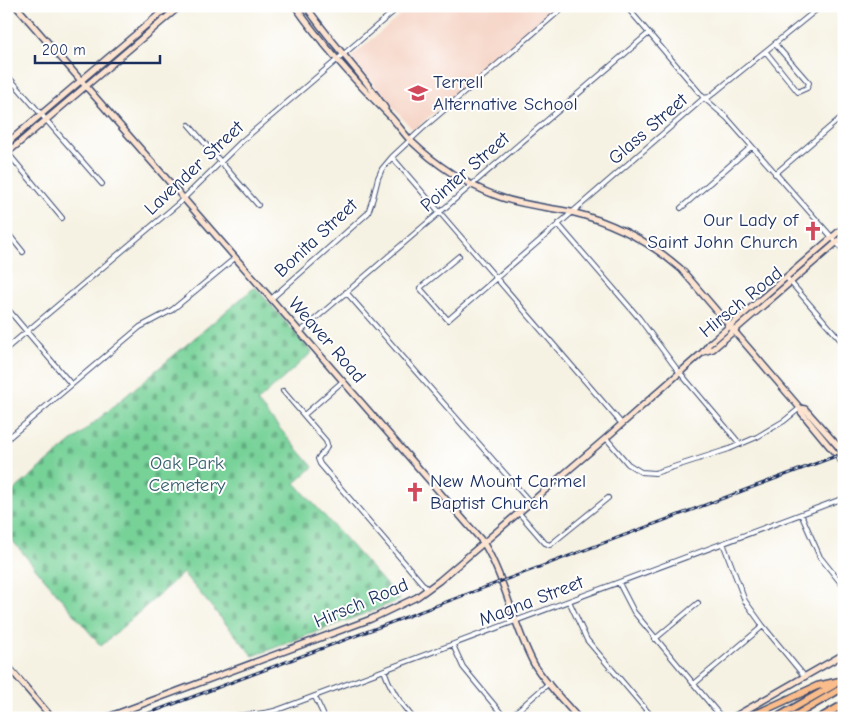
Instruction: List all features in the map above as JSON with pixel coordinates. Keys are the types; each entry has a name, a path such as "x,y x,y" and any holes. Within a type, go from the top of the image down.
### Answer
{"highway":[{"path":"747,718 817,686 843,683"},
{"path":"776,718 843,683"},
{"path":"791,718 843,683"},
{"path":"820,718 844,704"}],"main road":[{"name":"Weaver Road","path":"16,6 484,542 495,563 531,659 578,718"},
{"path":"6,144 169,6"},
{"path":"7,153 180,6"},
{"path":"295,6 337,61 392,118 410,140 439,165 471,185 498,197 600,220 635,236 682,269 800,408 801,412 844,464"},
{"path":"306,6 344,55 368,82 392,118"},
{"path":"124,46 129,50"},
{"name":"Hirsch Road","path":"105,718 371,619 409,601 439,581 519,513 703,352 730,325 844,227"},
{"name":"Hirsch Road","path":"703,352 713,349 844,236"},
{"path":"800,408 805,409 844,453"},
{"path":"732,718 844,654"},
{"path":"6,664 52,718"}],"street":[{"name":"Lavender Street","path":"6,349 184,199 242,141 400,6"},
{"name":"Bonita Street","path":"271,299 368,212 380,173 392,157 565,6"},
{"path":"626,6 704,98 727,118 844,251"},
{"name":"Glass Street","path":"458,256 420,288 448,320 704,98 709,98 821,6"},
{"name":"Pointer Street","path":"300,332 649,33"},
{"path":"766,52 798,92 807,88 808,83 775,44"},
{"path":"6,74 102,184"},
{"path":"775,174 844,115"},
{"path":"189,125 258,205"},
{"path":"681,208 751,147"},
{"path":"7,153 62,218"},
{"path":"392,157 622,424"},
{"path":"558,224 639,318 679,372 740,444"},
{"path":"6,231 24,252"},
{"path":"6,440 140,327 172,310 235,258"},
{"path":"786,277 844,344"},
{"path":"346,292 530,502"},
{"path":"6,307 71,384"},
{"path":"304,415 343,381"},
{"path":"283,391 328,444 326,450 318,459 320,464 427,589"},
{"path":"606,438 628,464 648,473 663,472 740,444 769,431 800,408"},
{"path":"519,513 545,543 550,545 608,498"},
{"name":"Magna Street","path":"225,718 240,714 271,712 315,697 844,498"},
{"path":"801,514 820,557 844,587"},
{"path":"723,544 745,601 805,677"},
{"path":"619,583 634,612 722,718"},
{"path":"569,601 587,640 653,718"},
{"path":"656,639 698,603"},
{"path":"694,684 763,626"},
{"path":"452,645 468,674 505,718"},
{"path":"384,670 392,690 413,718"},
{"path":"509,718 549,684"},
{"path":"315,697 325,718"}],"shaded area":[{"name":"Terrell Alternative School","path":"411,6 556,6 415,129 412,129 350,58"}],"green space":[{"name":"Oak Park Cemetery","path":"255,287 312,352 257,402 313,467 295,483 400,600 253,656 183,573 101,646 6,533 6,497"}],"railway":[{"path":"136,718 844,453"}],"place":[{"name":"Terrell Alternative School","path":"418,93"},
{"name":"Our Lady of Saint John Church","path":"813,231"},
{"name":"New Mount Carmel Baptist Church","path":"415,492"}]}
